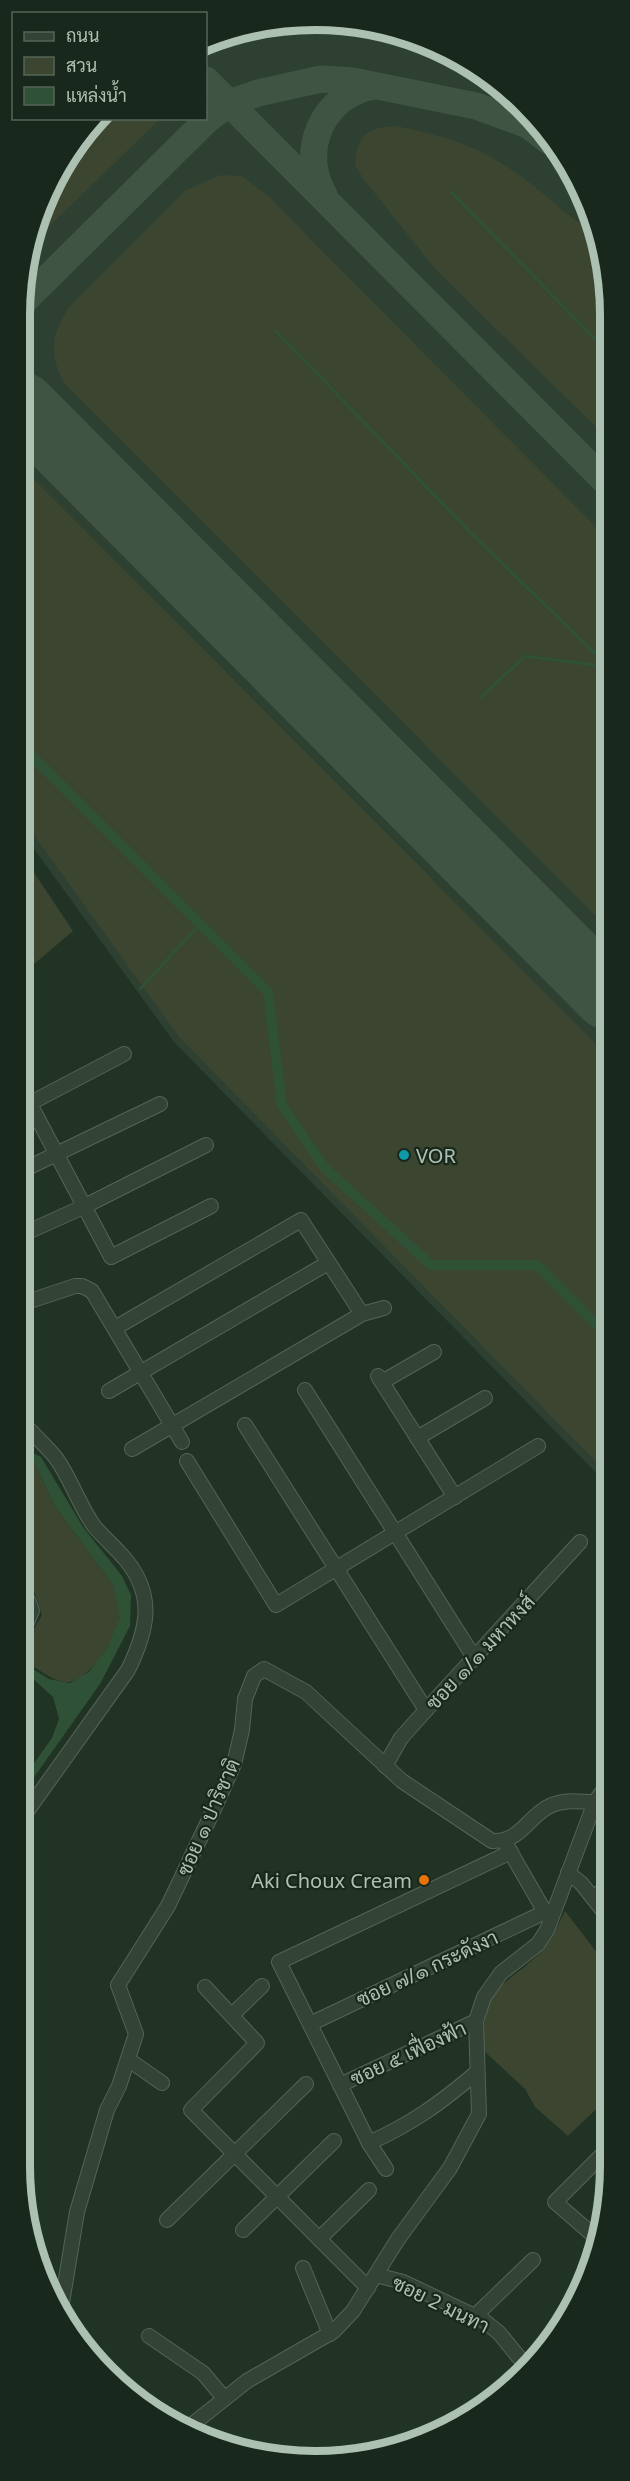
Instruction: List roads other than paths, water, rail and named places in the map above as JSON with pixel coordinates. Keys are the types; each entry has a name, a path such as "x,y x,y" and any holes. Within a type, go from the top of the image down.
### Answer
{"street":[{"path":"30,1103 124,1054"},
{"path":"30,1167 160,1104"},
{"path":"30,1114 56,1155 111,1257 211,1206"},
{"path":"30,1231 206,1145"},
{"path":"115,1328 301,1220 362,1314"},
{"path":"109,1391 328,1263"},
{"path":"30,1301 82,1286 92,1292 182,1442"},
{"path":"132,1449 362,1314 384,1308"},
{"path":"434,1352 380,1379 455,1497"},
{"path":"305,1390 475,1659"},
{"path":"417,1438 485,1398"},
{"path":"244,1425 426,1710"},
{"path":"30,1431 56,1458 94,1526 126,1560 142,1583 146,1601 145,1626 140,1646 128,1670 30,1807"},
{"path":"187,1461 276,1605 538,1446"},
{"name":"ซอย ๑/๑ มหาหงส์","path":"385,1766 401,1738 580,1542"},
{"name":"ซอย ๑ ปาริชาติ","path":"63,2299 77,2212 107,2110 129,2060 135,2034 118,1985 168,1906 234,1764 242,1730 245,1699 254,1676 264,1669 306,1692 402,1781 482,1836 507,1847"},
{"path":"193,2424 224,2397 248,2381 330,2334 353,2311 398,2239 450,2168 479,2114 476,2021 484,1997 501,1973 538,1944 595,1802 600,1795"},
{"path":"386,2169 369,2143 279,1962 507,1847 550,1805 566,1801 595,1802"},
{"path":"507,1847 549,1914"},
{"path":"567,1873 581,1883 600,1908"},
{"path":"592,1898 600,1892"},
{"name":"ซอย ๗/๑ กระดังงา","path":"310,2024 549,1914"},
{"path":"232,2015 262,1986"},
{"path":"205,1988 258,2043 191,2110 368,2288"},
{"name":"ซอย ๕ เฟื่องฟ้า","path":"340,2085 476,2021"},
{"path":"129,2060 162,2083"},
{"path":"369,2143 415,2121 476,2073"},
{"path":"167,2220 306,2084"},
{"path":"243,2230 334,2141"},
{"path":"593,2230 555,2202 600,2156"},
{"path":"319,2239 369,2190"},
{"path":"474,2317 533,2260"},
{"path":"303,2268 330,2334"},
{"name":"ซอย 2 มนทา","path":"376,2275 403,2282 474,2317 499,2333 522,2362"},
{"path":"149,2336 203,2373 224,2397"}],"water":[{"path":"30,1452 41,1457 83,1527 122,1576 131,1595 130,1626 100,1684 30,1783 30,1769 52,1738 59,1719 53,1697 30,1676 30,1667 49,1679 70,1683 89,1672 107,1648 120,1618 113,1585 54,1505 35,1463 30,1461"}],"waterway":[{"path":"451,192 600,344"},
{"path":"276,331 471,533 600,658"},
{"path":"481,697 525,656 600,666"},
{"path":"30,754 268,992 282,1105 325,1168 431,1265 537,1265 600,1328"},
{"path":"141,988 200,924"}],"place":[{"name":"VOR","path":"404,1155"},
{"name":"Aki Choux Cream","path":"424,1880"}]}
